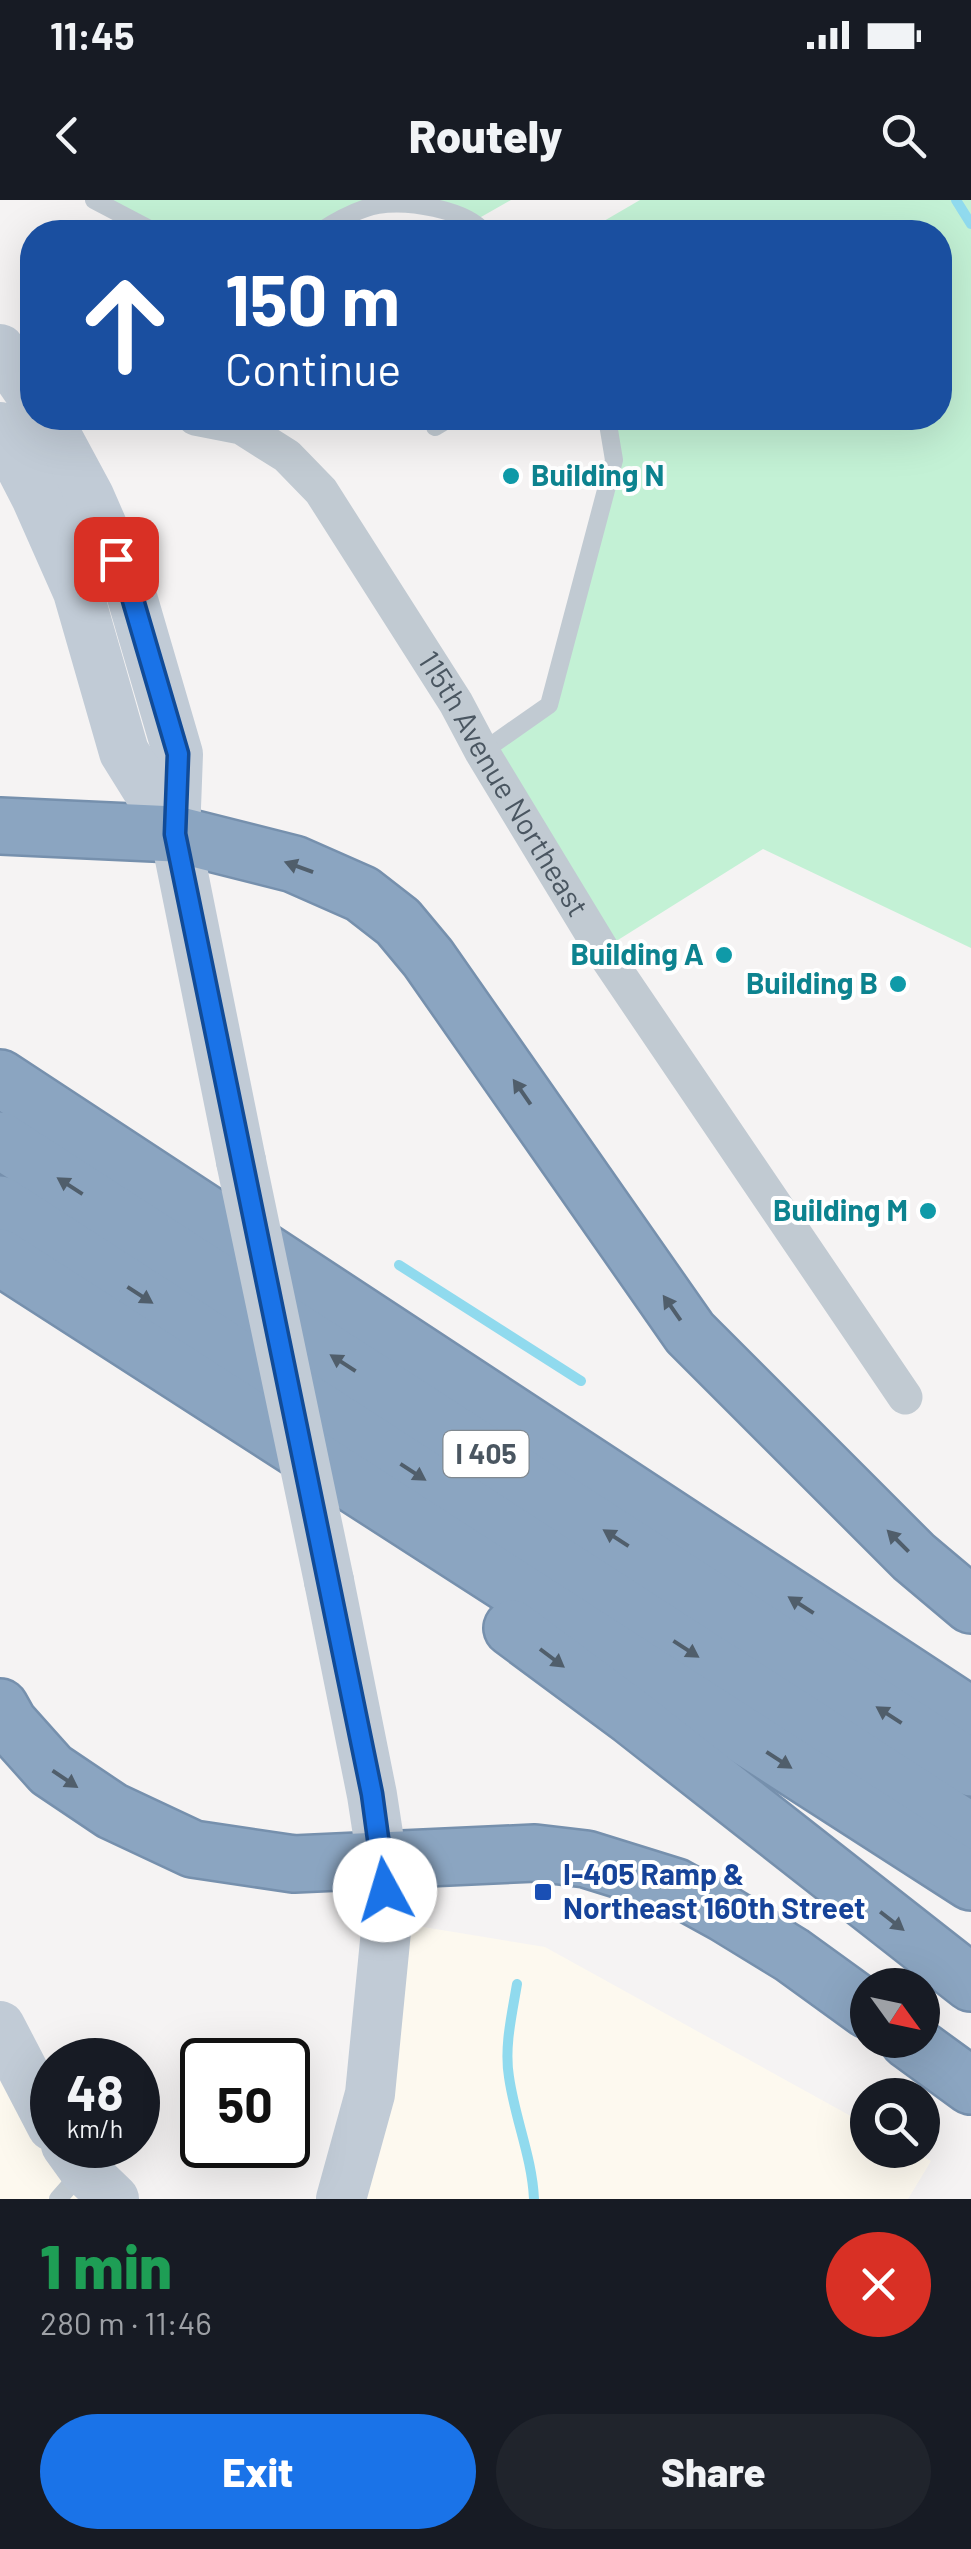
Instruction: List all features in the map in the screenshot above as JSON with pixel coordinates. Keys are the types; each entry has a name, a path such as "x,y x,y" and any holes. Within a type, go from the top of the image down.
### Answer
{"highway":[{"path":"0,826 175,834 294,864 362,894 398,922 428,958 690,1333 914,1558 971,1605"},
{"name":"I 405","path":"0,1078 971,1716"},
{"name":"I 405","path":"0,1140 971,1768"},
{"name":"I 405","path":"0,1204 971,1832"},
{"path":"0,1258 971,1882"},
{"path":"108,1328 632,1717 971,1982"},
{"path":"0,1708 9,1724 50,1770 112,1811 194,1849 294,1864 554,1853 676,1887 792,1955 850,1997"},
{"path":"933,2058 971,2086"}],"main road":[{"path":"0,349 20,378"},
{"path":"0,427 78,592 124,752 175,834"},
{"path":"53,430 89,496 130,590 178,754 175,834 329,1581 382,1860 387,1921 370,2094 342,2199"},
{"path":"0,2026 30,2084"}],"street":[{"name":"115th Avenue Northeast","path":"247,430 288,456 320,491 456,703 613,966 905,1396"}],"lane":[{"path":"94,200 132,220"},
{"path":"337,220 379,204 448,209 472,220"},
{"path":"482,752 549,705 614,460 609,430"}],"shaded area":[{"path":"387,1921 545,1947 850,2116 850,2168 927,2168 908,2199 341,2199"},
{"path":"0,2026 30,2072 30,2168 94,2168 114,2199 0,2199"}],"green space":[{"path":"94,200 511,200 476,220 379,204 345,220 132,220"},
{"path":"640,200 971,200 971,948 763,849 602,950 482,752 549,705 614,460 609,430 952,430 952,220 606,220"}],"waterway":[{"path":"956,200 971,224"},
{"path":"399,1265 581,1381"},
{"path":"517,1984 507,2054 534,2199"}],"place":[{"name":"Building N","path":"511,476"},
{"name":"Building A","path":"724,955"},
{"name":"Building B","path":"898,984"},
{"name":"Building M","path":"928,1211"},
{"name":"I-405 Ramp & Northeast 160th Street","path":"543,1892"}],"route":[{"path":"116,559 130,590 178,754 175,834 372,1794 385,1890"}]}
